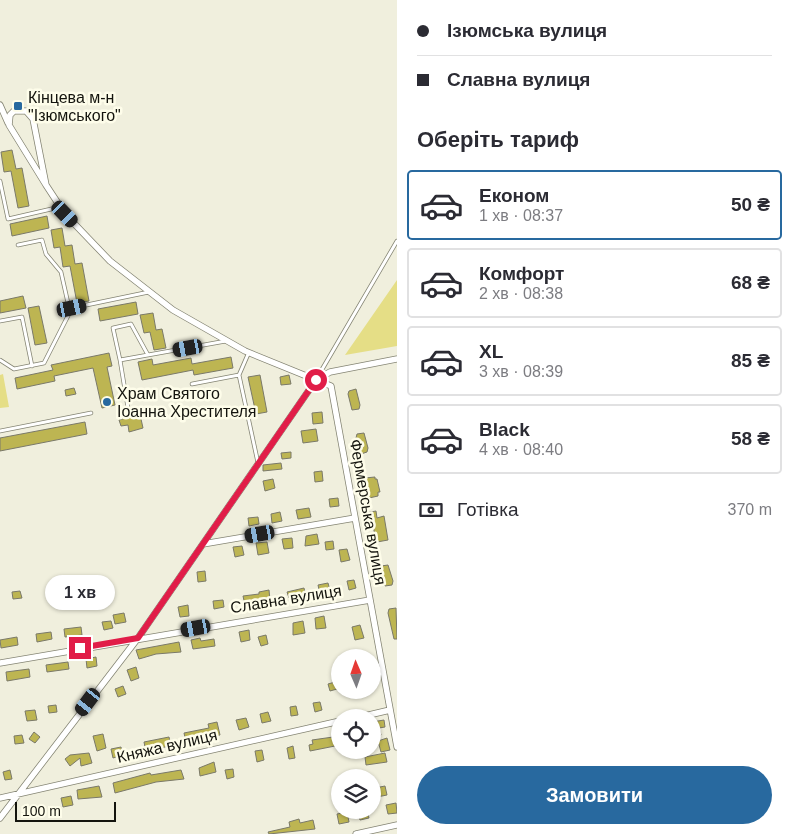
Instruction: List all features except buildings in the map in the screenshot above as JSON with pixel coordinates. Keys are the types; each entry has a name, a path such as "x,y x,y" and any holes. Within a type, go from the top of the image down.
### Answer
{"street":[{"path":"0,105 2,114 61,207 110,261 173,310 249,352 316,380"},
{"path":"9,125 10,115 14,111 26,111 31,115 46,184"},
{"path":"0,818 138,638 316,380 330,372 397,359"},
{"name":"Фермерська вулиця","path":"316,380 331,386 397,747"},
{"path":"203,544 355,518"},
{"name":"Славна вулиця","path":"0,663 370,600"},
{"path":"381,712 390,710"},
{"name":"Княжа вулиця","path":"0,798 331,723"},
{"path":"356,834 397,825"}],"lane":[{"path":"0,181 8,219 61,207"},
{"path":"18,245 42,240 46,254 61,272 70,313"},
{"path":"316,380 397,241"},
{"path":"0,360 14,369 44,363 72,308 149,291"},
{"path":"0,321 22,317 32,366"},
{"path":"128,408 113,328 131,324 148,355"},
{"path":"120,360 227,341"},
{"path":"249,352 239,375 258,464"},
{"path":"192,384 239,375"},
{"path":"0,431 91,413"}],"shaded area":[{"path":"397,280 397,346 345,355"},
{"path":"3,374 9,407 0,408 0,375"}],"place":[{"name":"Кінцева м-н \"Ізюмського\"","path":"18,106"},
{"name":"Храм Святого Іоанна Хрестителя","path":"107,402"}],"route":[{"path":"80,648 138,638 316,380"}]}
